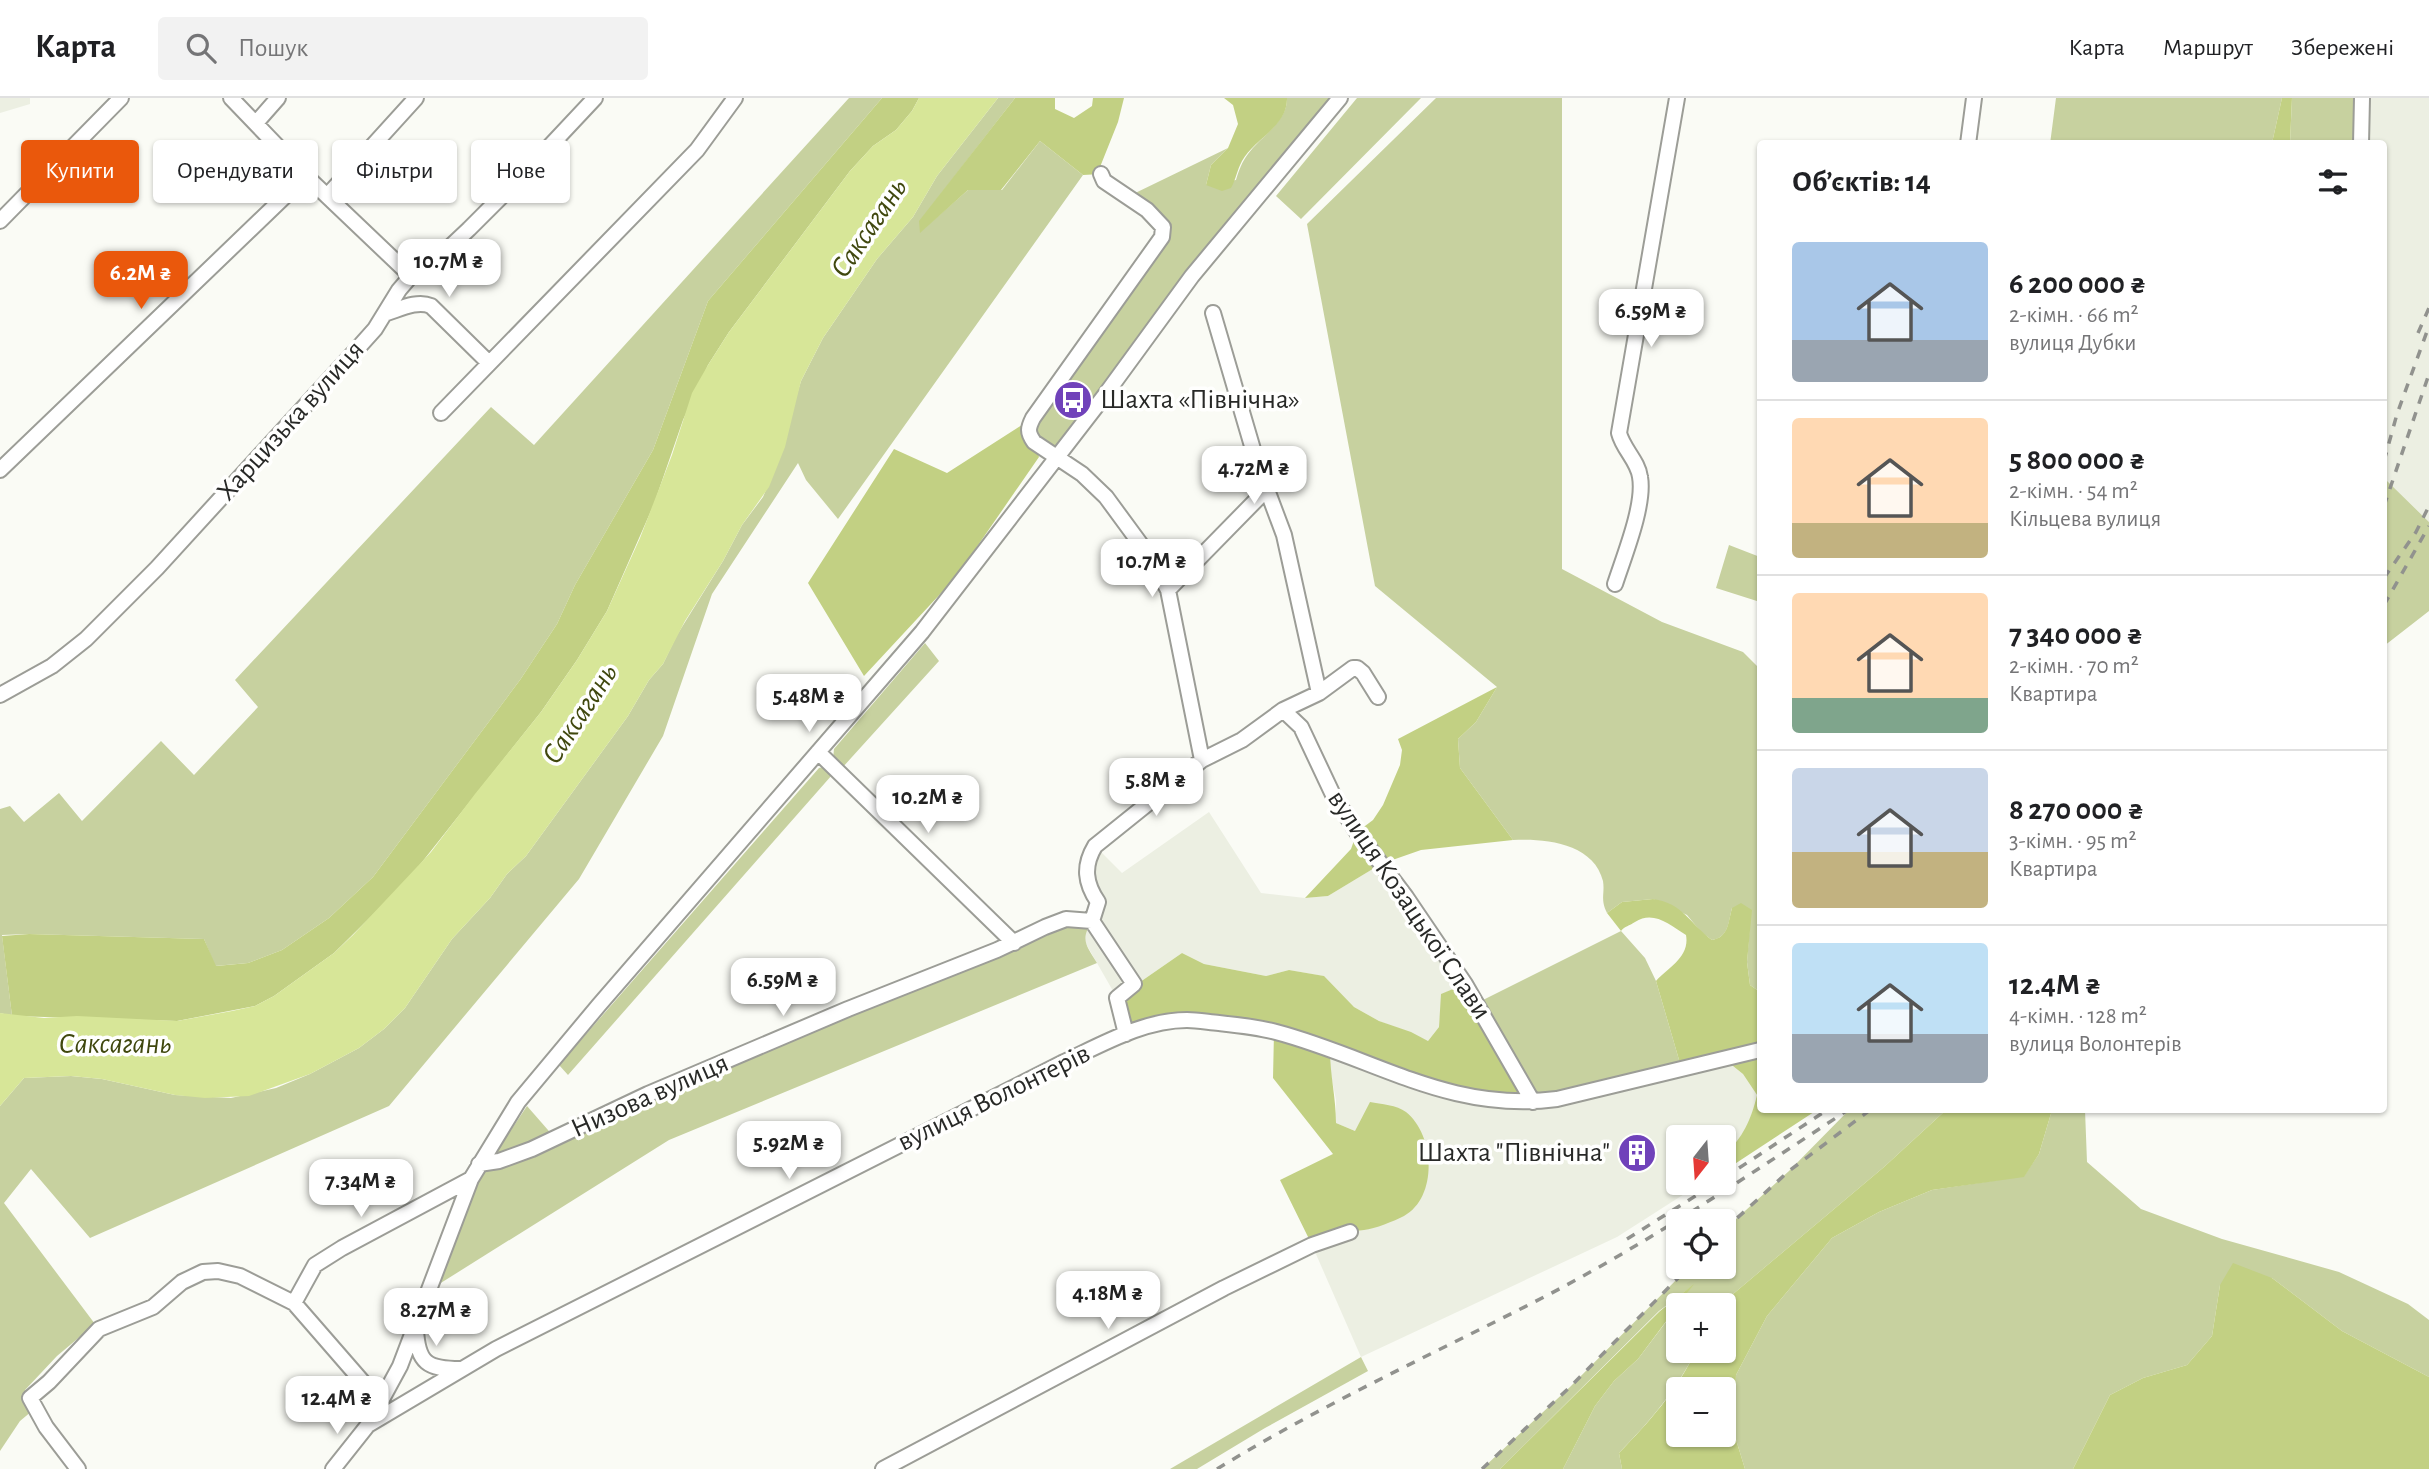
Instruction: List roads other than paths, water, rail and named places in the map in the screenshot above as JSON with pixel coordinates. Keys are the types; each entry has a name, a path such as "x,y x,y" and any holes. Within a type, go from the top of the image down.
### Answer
{"street":[{"path":"0,221 121,98"},
{"path":"231,98 272,140"},
{"path":"256,123 278,98"},
{"path":"327,196 416,98"},
{"name":"Харцизька вулиця","path":"0,695 52,666 86,639 157,568 358,348 387,313 399,290 411,276 434,262 469,229 595,98"},
{"path":"441,413 697,150 735,98"},
{"path":"368,1425 400,1366 471,1179 518,1102 922,632 1192,276 1340,98"},
{"path":"1615,584 1641,496 1640,475 1622,444 1619,433 1677,98"},
{"path":"1969,140 1974,98"},
{"path":"2361,140 2363,99"},
{"path":"1101,174 1104,181 1156,217 1163,227 1163,237 1028,428 1029,435 1034,442 1082,474 1106,497 1153,561 1168,590 1202,760"},
{"path":"318,187 411,276"},
{"path":"0,470 278,203"},
{"path":"387,313 425,303 489,363"},
{"path":"1213,313 1284,536 1319,693"},
{"path":"1168,590 1267,489"},
{"path":"1126,1034 1117,998 1134,984 1091,920 1098,902 1087,881 1086,868 1095,846 1202,760 1242,740 1283,710 1319,693 1345,672 1357,668 1378,697"},
{"name":"вулиця Козацької Слави","path":"1283,710 1301,727 1334,797 1357,832 1406,897 1465,984 1533,1102"},
{"path":"817,752 1014,943"},
{"name":"Низова вулиця","path":"478,1164 499,1161 532,1149 648,1094 1066,919 1091,920"},
{"name":"вулиця Волонтерів","path":"333,1469 368,1425 539,1326 1050,1070 1143,1028 1186,1020 1261,1029 1307,1042 1435,1089 1470,1097 1533,1102 1580,1094 1757,1051"},
{"path":"294,1303 315,1265 471,1179"},
{"path":"883,1469 1224,1288 1312,1245 1350,1232"},
{"path":"78,1469 34,1410 30,1398 49,1382 99,1329 153,1307 182,1282 203,1272 218,1271 240,1276 294,1303 382,1403"},
{"path":"415,1324 417,1348 425,1362 438,1369 461,1369"}],"water":[{"name":"Саксагань","path":"919,98 998,98 937,176 913,217 877,259 823,338 801,381 785,447 769,487 742,525 685,621 663,664 649,680 628,716 526,856 507,874 490,898 452,939 405,1008 359,1048 310,1074 249,1096 205,1098 175,1095 102,1079 71,1076 24,1078 0,1106 0,1013 44,1018 77,1016 177,1021 255,1006 274,996 334,953 431,852 541,712 607,611 640,538 672,455 692,393 729,332 850,171 873,146 896,130"}],"railway":[{"path":"2418,333 2429,308"},
{"path":"2387,450 2397,414 2429,326"},
{"path":"2387,497 2429,374"},
{"path":"2387,574 2416,532 2429,506"},
{"path":"2387,600 2429,526"},
{"path":"1736,1170 1822,1113"},
{"path":"1217,1469 1338,1401 1546,1296 1624,1253 1843,1113"},
{"path":"1736,1219 1789,1171 1866,1113"},
{"path":"1627,1239 1697,1195"},
{"path":"1482,1469 1570,1387 1677,1279"}],"place":[{"name":"Шахта «Північна»","path":"1073,400"},
{"name":"Шахта \"Північна\"","path":"1637,1153"}]}
